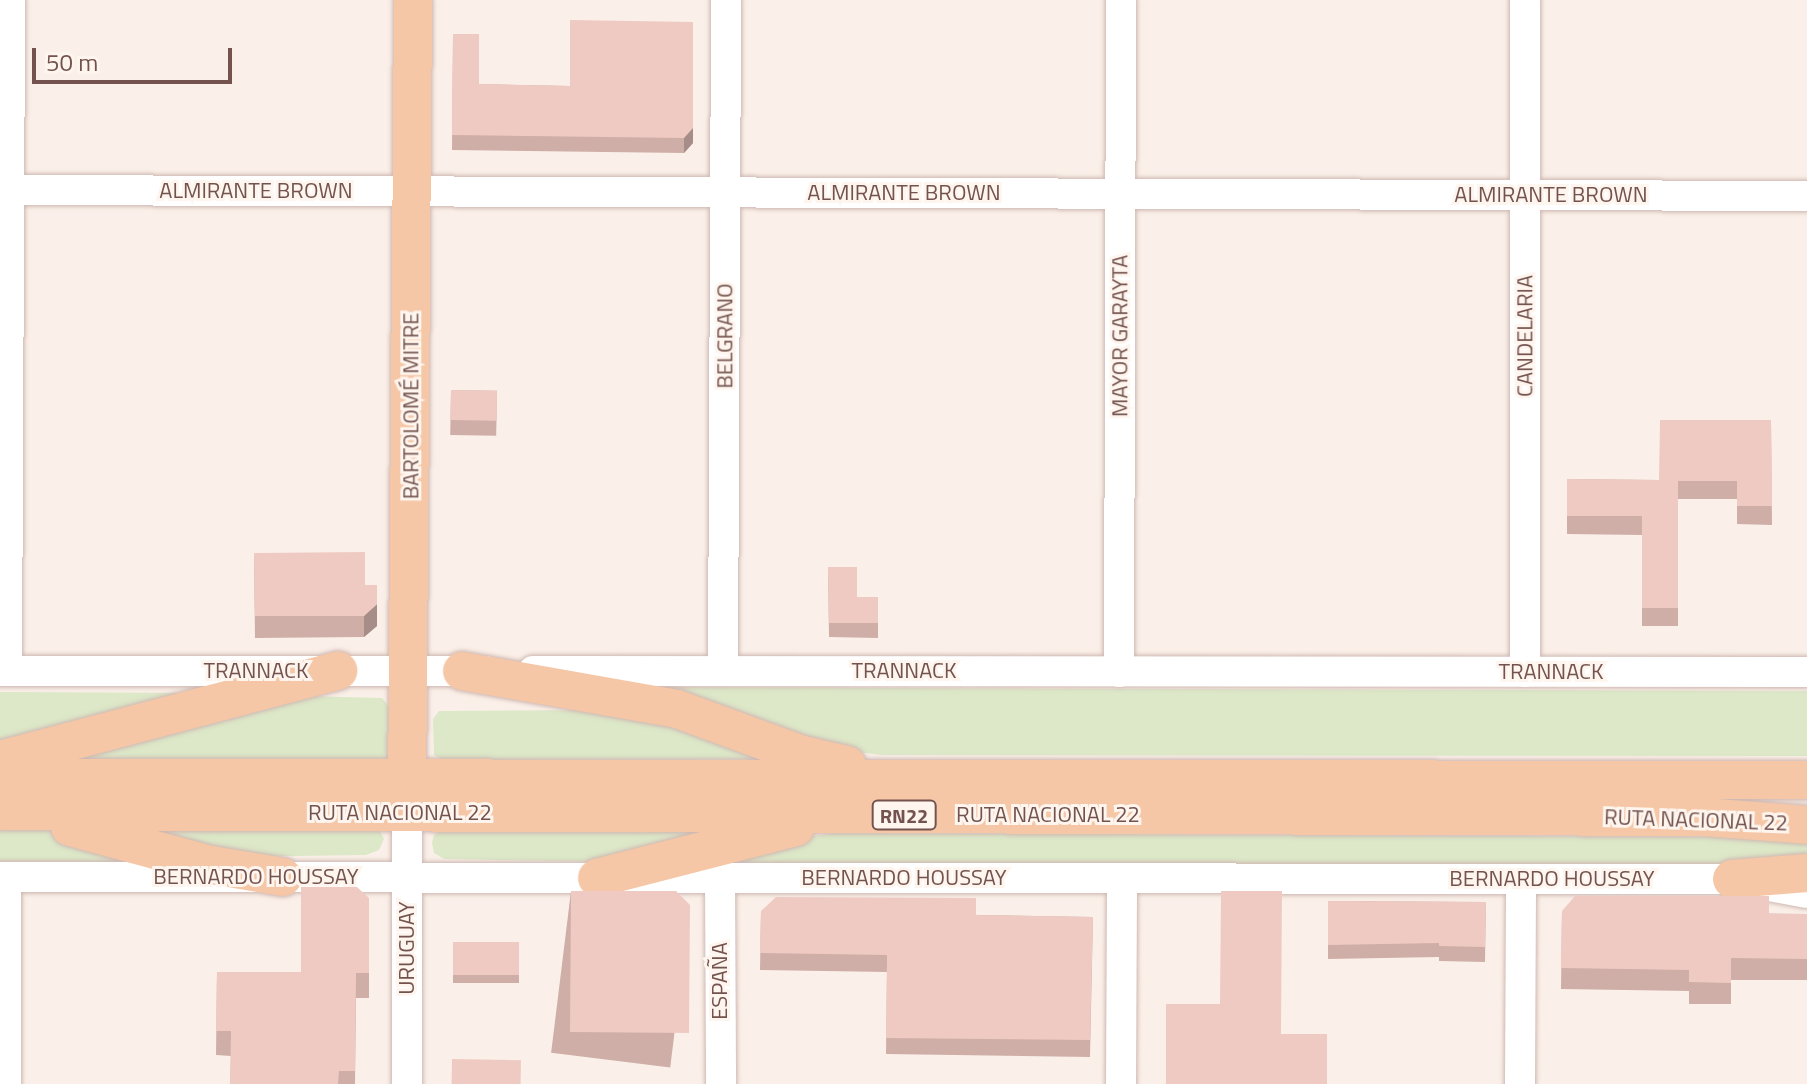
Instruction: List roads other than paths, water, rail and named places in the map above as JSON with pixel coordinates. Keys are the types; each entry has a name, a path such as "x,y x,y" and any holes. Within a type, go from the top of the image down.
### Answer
{"main road":[{"name":"BARTOLOMÉ MITRE","path":"407,795 413,0"},
{"path":"0,760 338,671"},
{"path":"462,671 677,709 803,755 924,779"},
{"name":"RUTA NACIONAL 22","path":"0,778 841,814 1704,817 1807,825"},
{"name":"RUTA NACIONAL 22","path":"0,814 407,795 924,779 1807,780"},
{"path":"0,814 81,829 211,865 283,877"},
{"path":"597,878 698,855 841,814"},
{"path":"1732,879 1807,873"}],"street":[{"path":"4,671 5,190 10,0"},
{"name":"BELGRANO","path":"723,671 726,0"},
{"name":"MAYOR GARAYTA","path":"1119,672 1121,0"},
{"name":"CANDELARIA","path":"1525,0 1525,672"},
{"name":"ALMIRANTE BROWN","path":"5,190 1807,196"},
{"name":"TRANNACK","path":"4,671 1807,672"},
{"name":"URUGUAY","path":"407,795 407,1084"},
{"path":"3,877 6,1084"},
{"name":"BERNARDO HOUSSAY","path":"3,877 1732,879 1807,893"},
{"name":"ESPAÑA","path":"720,878 721,1084"},
{"path":"1121,1084 1122,878"},
{"path":"1520,1084 1521,879"}]}
